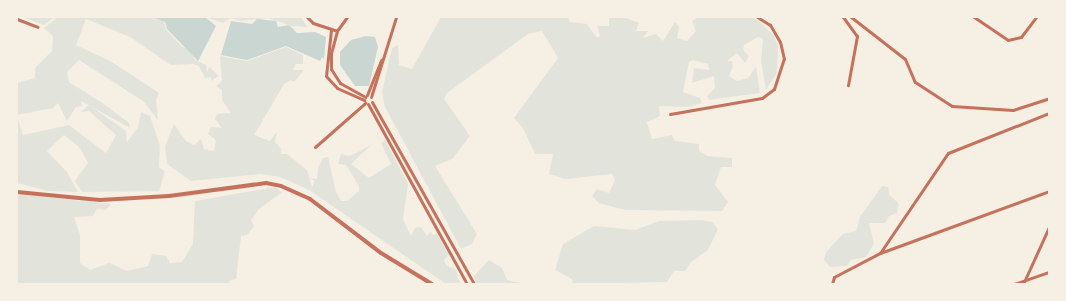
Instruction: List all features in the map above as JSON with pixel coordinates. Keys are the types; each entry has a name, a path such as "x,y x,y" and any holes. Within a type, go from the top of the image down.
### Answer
{"street":[{"path":"307,17 331,30 337,31"},
{"path":"347,17 337,31 330,63 334,76 372,102 474,284"},
{"path":"315,147 367,99 396,17"},
{"path":"670,114 762,98 774,89 782,69 782,47 770,25 757,17"},
{"path":"843,17 857,36 848,85"},
{"path":"851,17 904,59 915,82 952,106 1012,110 1049,98"},
{"path":"974,17 1008,40 1021,38 1036,17"},
{"path":"17,19 38,27"},
{"path":"331,30 326,76 337,88 367,99 466,284"},
{"path":"880,253 948,153 1049,113"},
{"path":"17,192 100,200 169,196 266,183 281,186 310,199 381,253 432,284"},
{"path":"832,284 834,277 880,253 1049,191"},
{"path":"1023,284 1049,227"},
{"path":"1014,284 1049,272"}],"shaded area":[{"path":"22,17 55,17 44,25"},
{"path":"58,17 155,17 164,22 166,30 182,47 189,49 195,60 206,65 207,72 209,67 219,76 211,81 211,77 205,78 199,66 193,64 171,65 130,37 86,19 76,45 112,62 159,93 156,100 158,120 143,101 79,60 67,72 69,82 104,104 129,123 130,128 81,101 82,106 76,107 67,121 58,103 53,108 17,115 17,83 35,78 35,68 52,51 53,36 44,28"},
{"path":"205,17 301,17 307,27 292,26 268,18 240,21 231,18 223,23"},
{"path":"205,17 216,26 198,61 167,29 165,22 155,18"},
{"path":"441,17 568,17 570,22 587,24 597,38 600,36 597,26 609,26 609,17 624,17 639,23 636,31 648,31 643,38 656,34 663,41 675,22 679,27 677,38 687,41 696,31 692,21 699,17 752,17 759,21 773,35 778,46 777,73 766,90 761,61 763,39 758,37 744,45 743,50 749,56 745,63 737,53 727,61 732,61 733,66 729,76 737,81 748,78 756,66 760,93 709,100 707,96 715,88 714,76 692,83 694,68 709,70 708,64 693,60 689,62 683,92 700,98 702,103 688,107 659,106 660,116 647,122 652,139 672,135 675,141 699,144 699,151 707,156 732,158 732,167 721,167 715,185 728,202 722,211 625,210 599,203 592,196 597,189 609,193 615,180 612,174 566,179 549,174 553,154 535,154 523,128 514,118 558,58 542,31 528,34 447,93 444,99 470,136 452,159 435,166 477,234 472,244 461,249 385,107 382,92 392,48 398,45 399,65 412,69"},
{"path":"257,19 276,21 278,27 289,25 297,33 315,32 326,37 324,59 322,57 320,61 286,46 247,60 221,55 231,21 252,24"},
{"path":"366,36 375,37 378,47 369,86 355,86 340,65 340,52 351,40"},
{"path":"286,47 303,55 303,64 296,64 293,70 304,70 294,82 291,80 284,84 254,135 270,141 277,132 275,142 282,150 280,154 287,154 307,170 312,187 315,181 310,178 317,179 318,168 323,158 328,157 336,192 341,201 347,201 359,191 359,186 346,165 338,164 341,154 350,156 371,145 351,164 369,178 391,164 381,143 385,140 408,184 403,219 411,236 415,228 421,227 427,236 431,231 432,235 437,234 449,255 444,260 446,265 456,270 460,284 446,284 309,190 280,177 261,174 191,181 167,164 165,146 174,124 186,141 194,145 201,139 204,149 214,151 216,140 208,134 211,127 222,128 215,119 217,114 231,113 222,100 222,90 216,86 222,81 220,56 247,61"},
{"path":"89,105 126,131 127,142 138,127 141,112 150,116 160,146 159,167 165,171 159,191 82,192 75,181 88,163 80,148 64,135 47,151 67,172 78,192 48,191 17,183 17,117 23,135 69,125 106,153 116,135 89,111 81,112"},
{"path":"882,186 888,187 889,194 899,204 897,213 889,216 885,223 869,223 874,244 866,257 851,260 847,266 830,267 824,260 826,252 843,234 856,231 860,217"},
{"path":"275,187 282,192 259,209 251,220 254,226 247,235 241,236 236,279 229,281 230,284 17,284 17,194 111,204 106,210 97,209 93,216 74,217 80,235 80,263 90,270 109,263 127,271 148,266 152,254 166,256 170,263 182,262 193,244 195,201"},
{"path":"702,220 712,222 718,229 708,250 691,262 685,271 674,271 667,282 573,284 572,279 555,270 563,244 594,226 635,230 659,221"},
{"path":"489,260 502,268 507,280 524,284 476,284 474,276"}]}
